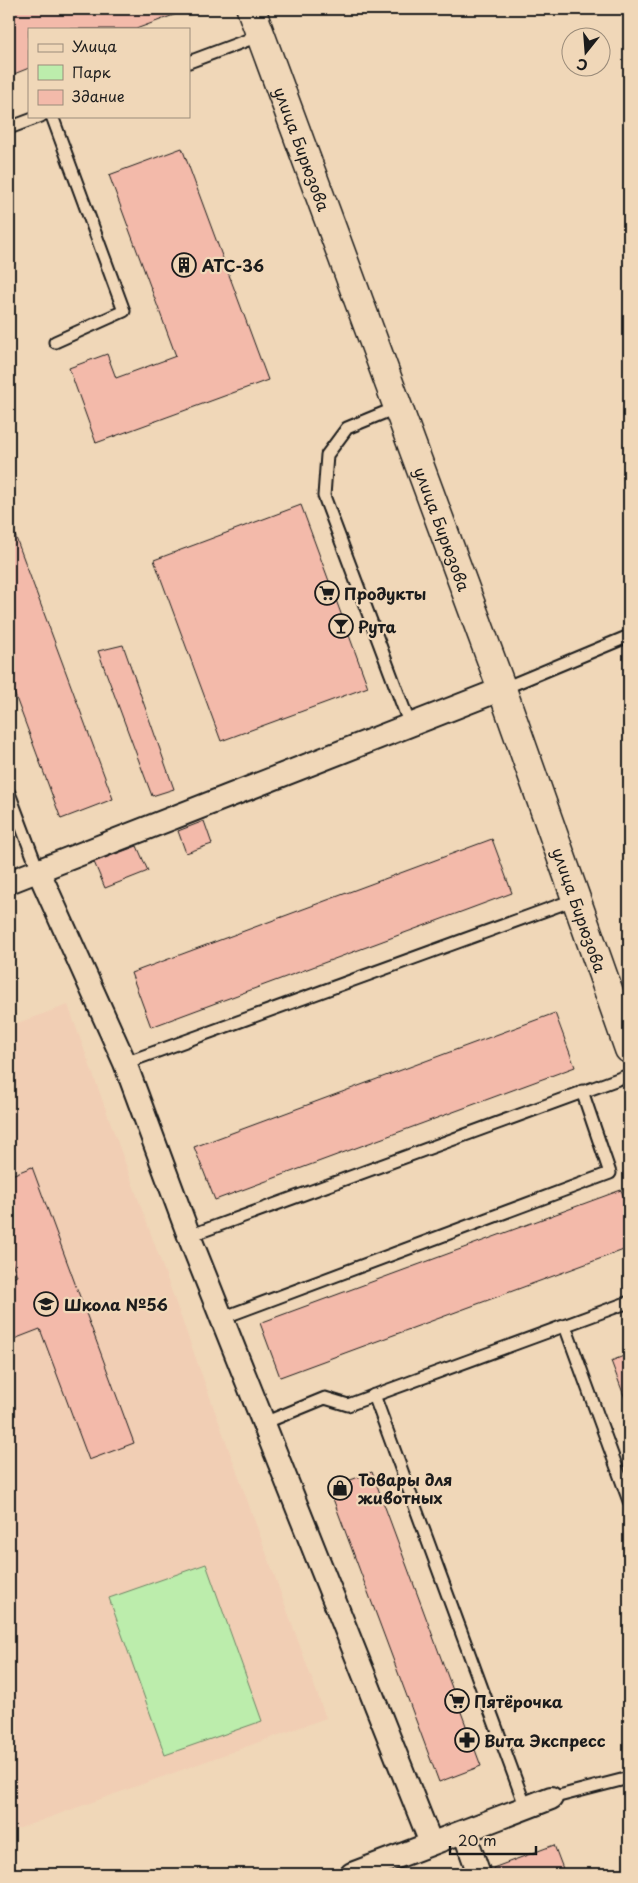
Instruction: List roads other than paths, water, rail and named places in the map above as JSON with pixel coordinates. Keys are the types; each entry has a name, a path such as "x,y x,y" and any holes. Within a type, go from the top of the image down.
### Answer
{"main road":[{"name":"улица Бирюзова","path":"251,9 502,689 629,1049"}],"street":[{"path":"9,882 502,689"},
{"path":"38,870 125,1063 189,1236 432,1843"},
{"path":"352,1874 551,1798"},
{"path":"464,1832 479,1874"}],"lane":[{"path":"190,62 261,35"},
{"path":"9,128 36,118"},
{"path":"53,118 124,311 55,342"},
{"path":"398,407 347,428 327,455 324,496 410,725"},
{"path":"502,689 629,636"},
{"path":"9,793 38,870"},
{"path":"125,1063 576,899"},
{"path":"189,1236 629,1075"},
{"path":"222,1318 610,1173 582,1091"},
{"path":"264,1423 326,1398 348,1405 629,1302"},
{"path":"565,1326 629,1501"},
{"path":"374,1395 526,1808"},
{"path":"551,1798 629,1778"}],"place":[{"name":"АТС-36","path":"184,265"},
{"name":"Продукты","path":"327,593"},
{"name":"Рута","path":"341,626"},
{"name":"Школа №56","path":"46,1304"},
{"name":"Товары для животных","path":"340,1488"},
{"name":"Пятёрочка","path":"457,1701"},
{"name":"Вита Экспресс","path":"467,1740"}]}
